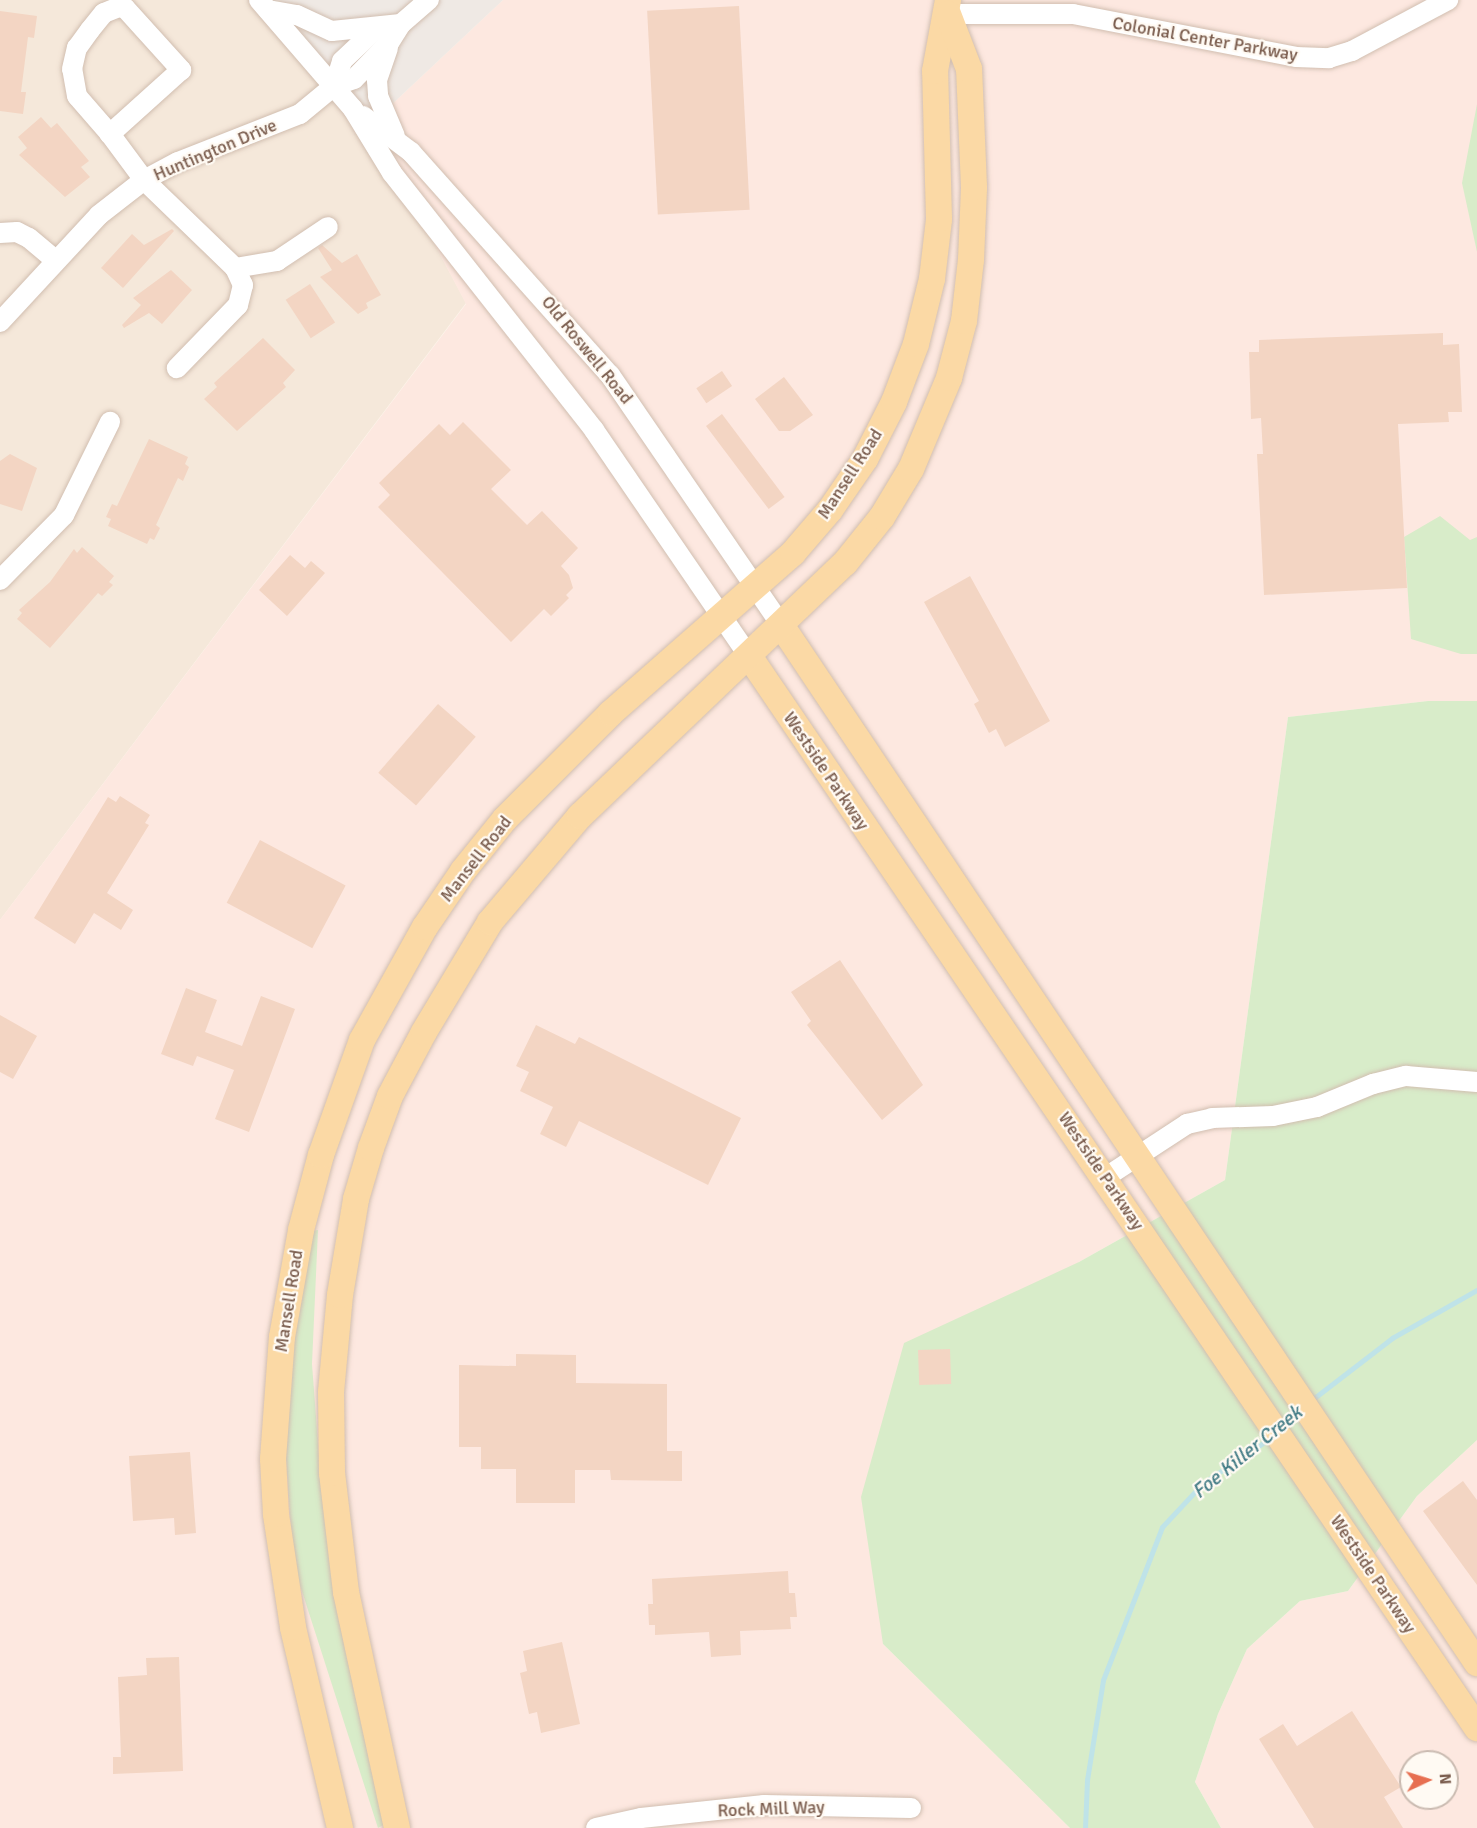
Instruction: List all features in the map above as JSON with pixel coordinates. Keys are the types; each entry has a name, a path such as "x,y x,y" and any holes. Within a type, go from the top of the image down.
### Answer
{"main road":[{"name":"Mansell Road","path":"340,1828 293,1627 276,1515 273,1460 282,1337 301,1230 321,1155 362,1040 425,927 463,871 505,819 557,766 756,587 830,510 865,459 894,402 916,344 932,279 939,219 935,71 948,7"},
{"path":"398,1828 346,1592 332,1473 331,1392 340,1295 356,1199 371,1148 390,1096 424,1032 490,922 580,816 845,563 882,517 931,428 950,378 964,321 974,187 969,69 948,7"},
{"name":"Westside Parkway","path":"782,625 1135,1157 1477,1663"},
{"name":"Westside Parkway","path":"749,656 926,920 1106,1177 1477,1728"},
{"path":"326,1828 334,1801"}],"street":[{"path":"264,5 297,15 332,31 383,36 429,0"},
{"name":"Colonial Center Parkway","path":"948,7 1073,14 1296,57 1329,58 1352,51 1448,0"},
{"name":"Old Roswell Road","path":"264,5 353,109 392,173 594,430 723,616"},
{"path":"110,134 181,70 125,8 118,7 104,13 77,48 72,69 77,96 110,134 144,180 235,268 243,285 238,305 177,368"},
{"path":"383,36 377,80 378,96 387,124 400,144"},
{"name":"Huntington Drive","path":"0,322 99,215 144,180 178,162 291,118 334,86 354,79 383,36"},
{"name":"Old Roswell Road","path":"353,109 400,144 455,199 610,375 782,625"},
{"path":"235,268 277,261 328,226"},
{"path":"0,232 17,232 29,238 56,261"},
{"path":"0,580 64,515 110,422"},
{"name":"Westside Parkway","path":"723,616 749,656"},
{"path":"1106,1177 1187,1124 1212,1118 1273,1116 1317,1107 1372,1084 1406,1076 1477,1082"},
{"name":"Rock Mill Way","path":"596,1828 641,1818 764,1805 911,1808"}],"shaded area":[{"path":"0,0 268,0 371,124 466,303 0,920"},
{"path":"268,0 503,0 371,124"},
{"path":"503,0 1477,0 1477,701 1428,701 1288,717 1225,1180 1079,1262 883,1644 1070,1828 0,1828 0,920 466,304 371,124"},
{"path":"1477,1440 1477,1828 1221,1828 1195,1782 1218,1714 1247,1649 1300,1601 1348,1591 1417,1496"}],"green space":[{"path":"1477,104 1477,252 1462,183"},
{"path":"1440,516 1470,540 1477,537 1477,654 1461,654 1411,639 1404,537"},
{"path":"1428,701 1477,701 1477,1440 1417,1496 1348,1591 1300,1601 1247,1649 1218,1714 1195,1782 1221,1828 1070,1828 883,1644 861,1497 904,1343 1079,1262 1225,1180 1288,717"},
{"path":"318,1230 312,1364 319,1456 385,1824 378,1828 299,1582 292,1542 284,1430 289,1367 312,1231"}],"building":[{"path":"739,6 750,210 658,215 647,11"},
{"path":"0,11 37,16 34,38 28,37 21,92 26,92 23,114 0,111"},
{"path":"41,117 51,128 57,123 89,161 81,167 90,177 65,197 19,155 27,148 18,137"},
{"path":"172,229 174,231 123,288 101,268 132,234 144,245"},
{"path":"322,245 342,263 357,254 381,295 366,303 368,308 358,314 320,277 332,270 318,248"},
{"path":"171,270 192,290 162,324 149,313 124,328 122,325 141,305 133,298"},
{"path":"310,284 335,323 311,338 286,300"},
{"path":"1443,333 1443,345 1459,344 1462,412 1448,412 1449,422 1398,424 1407,588 1264,595 1257,454 1263,454 1261,418 1251,419 1249,352 1259,352 1259,340"},
{"path":"263,338 295,370 283,383 286,387 237,431 204,399 217,387 214,383"},
{"path":"722,371 732,386 706,403 696,388"},
{"path":"784,377 813,415 790,431 779,431 755,399"},
{"path":"722,414 785,497 769,509 706,426"},
{"path":"463,422 511,470 491,489 527,525 542,511 578,548 561,566 569,575 573,588 566,595 569,598 551,616 544,609 511,642 378,507 390,495 379,483 439,424 450,435"},
{"path":"149,439 188,457 185,464 189,467 183,481 178,478 156,525 160,528 154,540 150,538 147,544 108,526 111,519 106,517 112,504 117,506"},
{"path":"10,454 37,468 22,511 0,504 0,461"},
{"path":"82,547 114,576 109,582 113,585 102,596 98,593 50,648 17,619 22,613 19,610 50,582 74,549 77,553"},
{"path":"290,555 305,568 311,561 325,573 287,616 259,590"},
{"path":"970,576 1050,721 1005,747 996,729 989,733 974,704 979,701 924,602"},
{"path":"438,704 476,737 416,805 378,773"},
{"path":"120,796 150,815 145,823 149,825 107,893 133,910 121,930 94,913 75,944 34,918 108,797 116,802"},
{"path":"260,840 346,886 312,948 227,903"},
{"path":"840,960 923,1085 882,1120 807,1025 811,1021 791,992"},
{"path":"186,988 217,1000 205,1032 242,1046 261,996 295,1009 249,1132 215,1119 234,1070 197,1056 193,1066 161,1054"},
{"path":"0,1015 37,1036 13,1079 0,1072"},
{"path":"536,1025 575,1044 579,1037 741,1118 708,1185 579,1121 566,1147 540,1134 553,1107 520,1091 529,1072 516,1066"},
{"path":"950,1349 951,1384 919,1385 918,1350"},
{"path":"516,1354 576,1355 576,1383 667,1384 667,1451 682,1451 682,1481 611,1480 610,1470 575,1470 575,1503 516,1503 516,1469 481,1469 481,1447 459,1447 459,1365 516,1366"},
{"path":"190,1452 196,1533 175,1535 174,1518 133,1521 129,1456"},
{"path":"1463,1481 1477,1500 1477,1585 1423,1511"},
{"path":"788,1571 789,1593 795,1593 797,1617 790,1617 791,1629 740,1631 741,1655 711,1657 709,1632 655,1635 655,1625 649,1625 648,1604 653,1604 652,1579"},
{"path":"562,1642 580,1724 541,1733 537,1712 529,1714 520,1673 527,1671 523,1651"},
{"path":"179,1657 183,1771 113,1774 113,1757 121,1757 118,1677 147,1675 146,1658"},
{"path":"1352,1711 1399,1784 1399,1788 1384,1797 1403,1828 1314,1828 1259,1739 1283,1724 1297,1746"}],"waterway":[{"name":"Foe Killer Creek","path":"1309,1402 1392,1338 1477,1290"},
{"name":"Foe Killer Creek","path":"1281,1428 1300,1410"},
{"name":"Foe Killer Creek","path":"1085,1828 1087,1780 1103,1680 1162,1527 1203,1483 1272,1437"}]}
